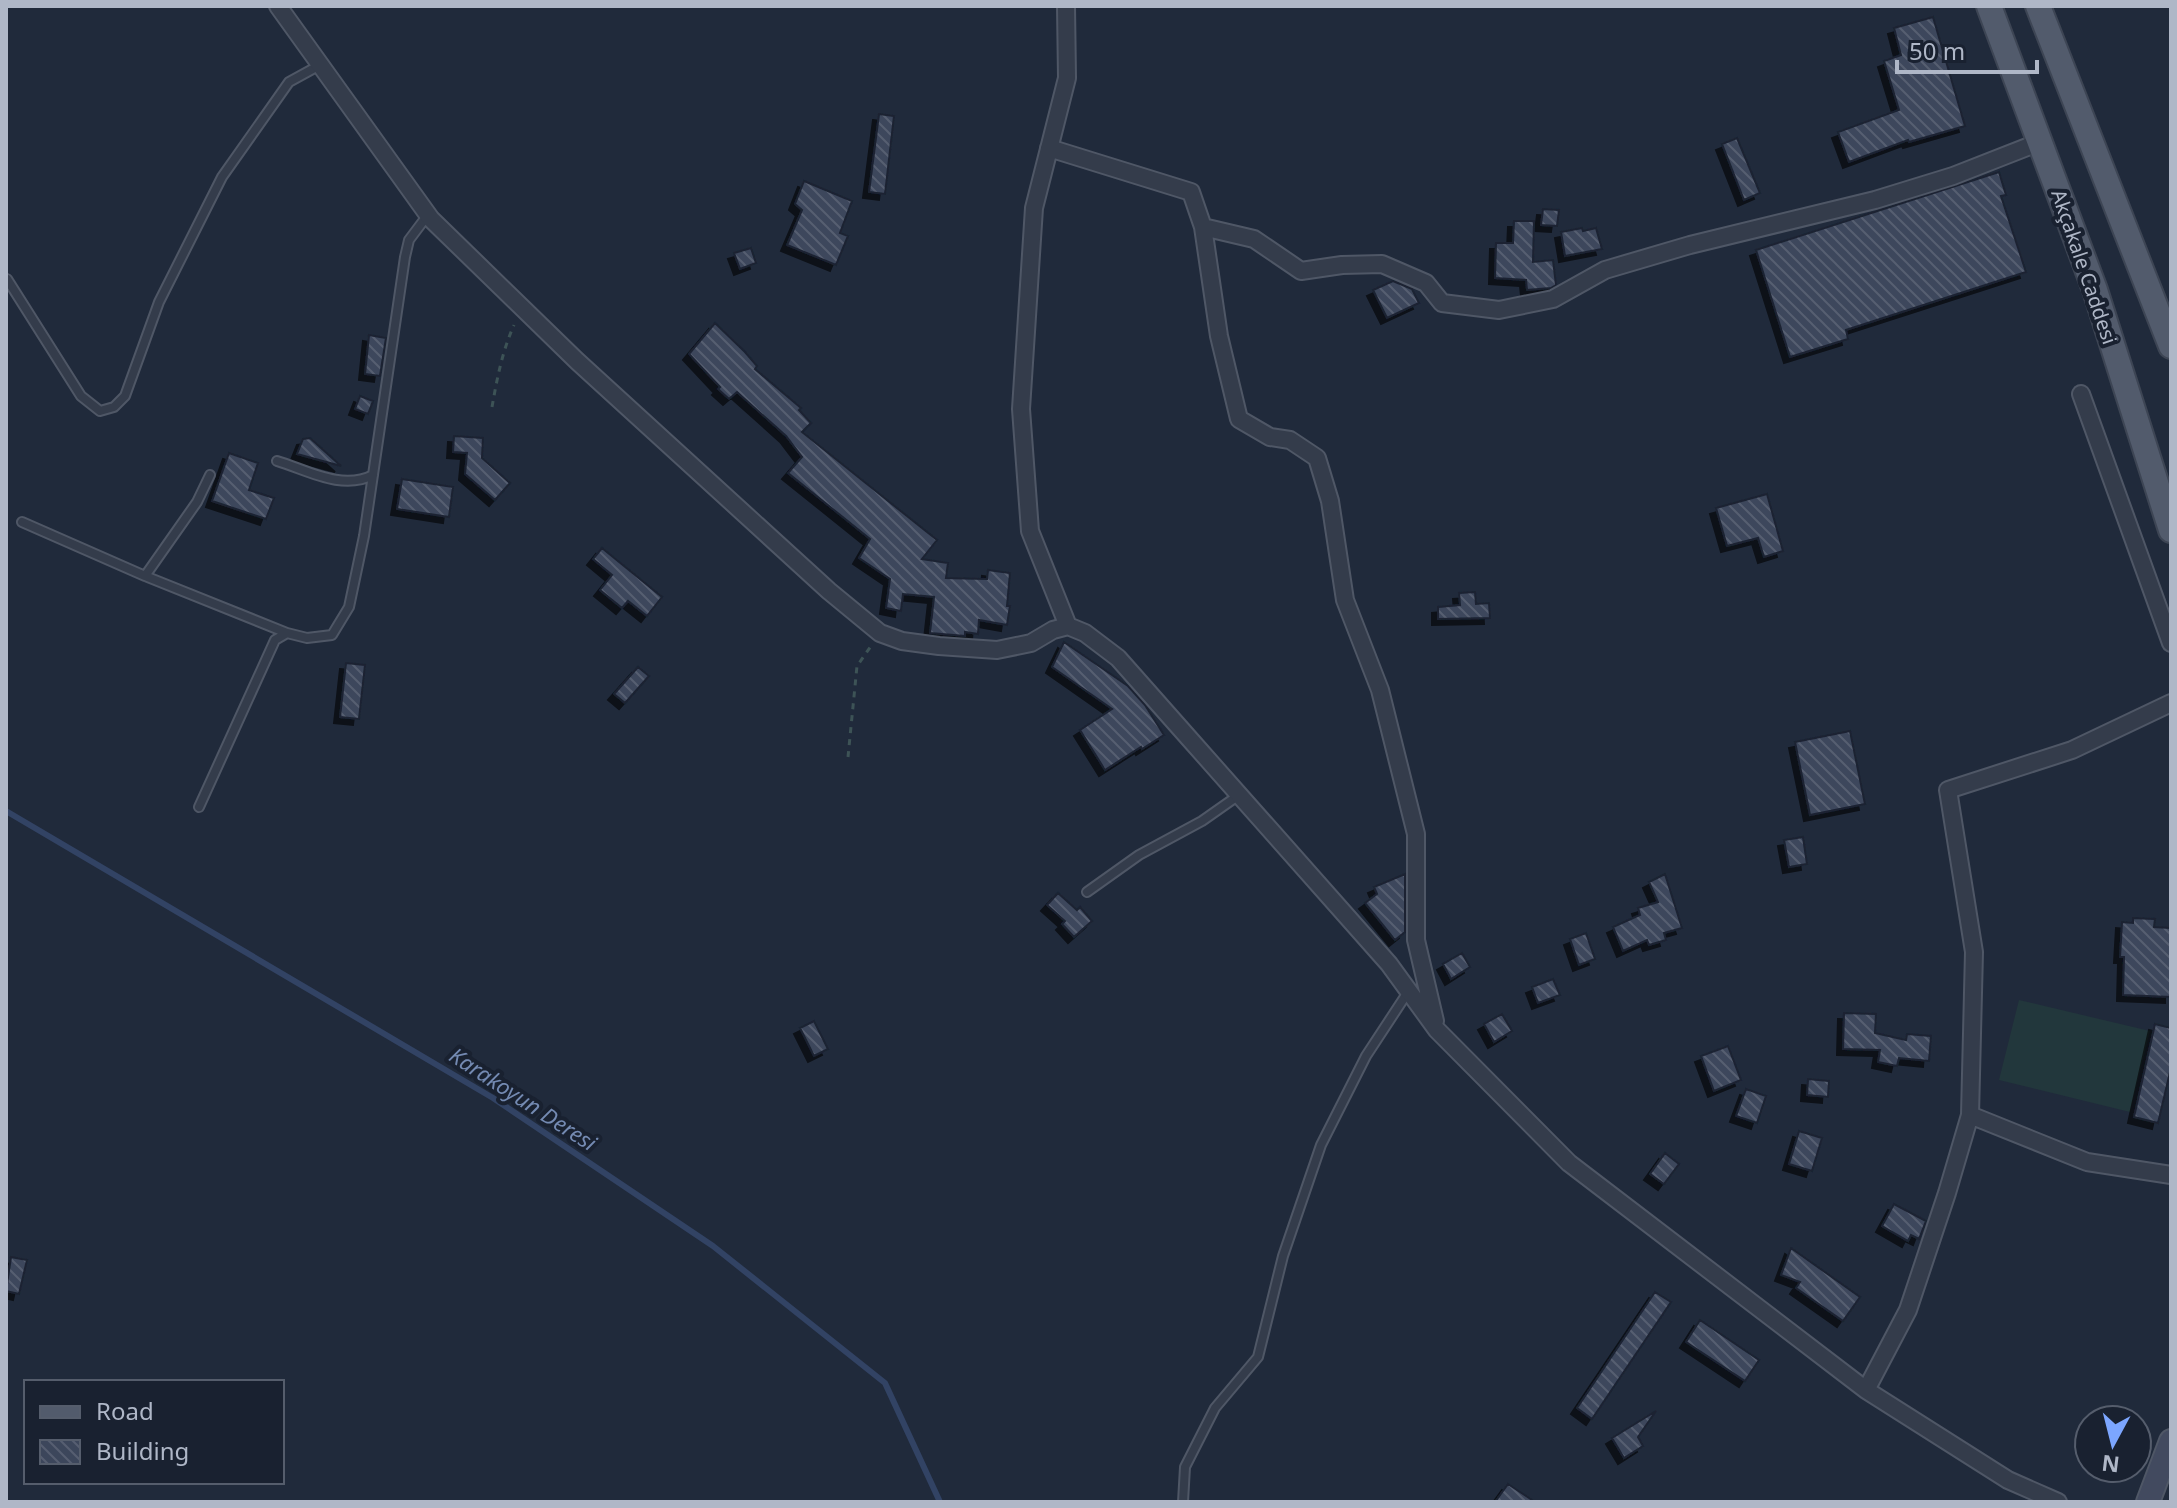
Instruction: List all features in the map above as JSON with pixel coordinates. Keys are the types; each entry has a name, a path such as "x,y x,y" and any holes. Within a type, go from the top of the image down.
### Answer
{"main road":[{"name":"Akçakale Caddesi","path":"1989,6 2095,290 2171,530"},
{"path":"2038,6 2166,321 2171,346"},
{"path":"2148,1502 2171,1441"}],"street":[{"path":"278,6 428,215 577,361 829,591 880,633 902,641 997,650 1031,643 1053,630 1068,626 1085,633 1118,658 1389,964 1437,1030 1569,1163 1866,1390 2008,1480 2058,1502"},
{"path":"1066,6 1067,78 1034,208 1021,409 1030,531 1068,626"},
{"path":"1203,227 1254,239 1301,271 1342,265 1382,264 1426,283 1442,303 1499,310 1553,299 1605,270 1690,245 1875,200 1953,176 2040,142"},
{"path":"1049,148 1191,192 1203,227 1219,336 1239,419 1270,437 1290,440 1317,458 1330,501 1345,600 1380,690 1416,834 1416,940 1437,1030"},
{"path":"2081,394 2171,643"},
{"path":"1866,1390 1908,1310 1970,1115 1974,952 1948,790 2072,750 2171,703"},
{"path":"1970,1115 2087,1162 2171,1175"}],"lane":[{"path":"7,279 81,396 100,411 114,407 125,396 159,302 222,177 289,82 320,64"},
{"path":"22,522 287,633 307,638 332,635 349,607 364,536 405,257 409,240 428,215"},
{"path":"277,461 324,477 347,481 373,475"},
{"path":"145,576 197,502 210,475"},
{"path":"199,807 275,640 287,633"},
{"path":"1087,892 1139,855 1202,821 1239,795"},
{"path":"1183,1502 1185,1467 1215,1408 1258,1357 1283,1256 1321,1145 1366,1056 1409,992"}],"path":[{"path":"492,407 505,344 522,307"},
{"path":"848,757 857,666 880,633"}],"green space":[{"path":"2019,1000 2150,1031 2130,1112 1999,1080"}],"building":[{"path":"1933,17 1965,126 1908,140 1849,162 1838,132 1899,110 1884,61 1901,55 1894,28"},
{"path":"879,114 894,116 885,194 869,192"},
{"path":"1737,138 1760,193 1744,200 1722,144"},
{"path":"1999,172 2006,195 2001,196 2026,272 1846,330 1848,339 1790,357 1756,250"},
{"path":"804,181 852,201 840,233 848,236 836,265 787,245 802,210 795,204"},
{"path":"1543,209 1559,210 1557,226 1541,225"},
{"path":"1514,221 1534,221 1533,262 1553,260 1556,285 1527,290 1526,280 1495,278 1496,243 1513,243"},
{"path":"1582,228 1583,231 1596,228 1602,249 1565,256 1561,232"},
{"path":"751,248 756,263 740,269 734,253"},
{"path":"1393,281 1412,289 1419,303 1387,318 1373,290"},
{"path":"715,323 745,352 757,366 755,369 801,408 799,410 811,423 802,432 937,540 922,559 948,563 946,578 987,579 988,570 1010,573 1007,625 979,620 978,634 930,633 934,597 903,594 901,611 886,608 890,579 859,558 870,539 788,473 802,457 786,436 737,392 729,399 689,354"},
{"path":"369,335 386,338 380,376 365,374"},
{"path":"360,396 373,401 368,414 355,409"},
{"path":"454,436 483,438 482,458 510,483 495,500 465,474 467,453 453,452"},
{"path":"310,438 341,466 297,454 303,439"},
{"path":"229,453 258,463 249,490 274,498 266,519 212,501"},
{"path":"402,479 453,487 449,517 397,509"},
{"path":"1767,494 1783,551 1764,557 1758,538 1727,546 1716,508"},
{"path":"602,548 662,597 647,616 628,601 622,608 600,590 612,575 593,559"},
{"path":"1475,592 1476,604 1489,603 1490,618 1438,619 1438,607 1460,605 1459,593"},
{"path":"1064,642 1128,686 1145,705 1164,735 1105,770 1080,730 1112,709 1052,667"},
{"path":"346,663 365,665 359,719 340,717"},
{"path":"638,667 649,676 625,703 614,694"},
{"path":"1850,731 1865,804 1810,815 1795,742"},
{"path":"1803,837 1807,864 1789,867 1784,840"},
{"path":"1405,874 1405,932 1395,940 1365,903 1377,894 1374,887"},
{"path":"1665,874 1682,928 1664,933 1666,940 1649,945 1647,940 1623,951 1613,927 1640,915 1638,908 1658,902 1649,882"},
{"path":"1058,893 1077,910 1080,907 1092,921 1074,937 1062,924 1065,921 1047,905"},
{"path":"2133,918 2155,919 2154,927 2171,928 2171,997 2123,995 2124,957 2120,957 2122,922 2133,923"},
{"path":"1586,933 1595,959 1579,965 1570,939"},
{"path":"1462,953 1470,967 1451,979 1443,964"},
{"path":"1553,979 1560,995 1538,1003 1532,987"},
{"path":"1844,1013 1876,1014 1875,1033 1906,1040 1907,1034 1931,1036 1929,1061 1899,1058 1897,1066 1878,1062 1880,1050 1843,1049"},
{"path":"1502,1014 1512,1031 1494,1042 1484,1024"},
{"path":"814,1021 828,1049 814,1056 800,1028"},
{"path":"2155,1024 2171,1028 2171,1068 2158,1123 2134,1117"},
{"path":"1728,1046 1741,1080 1714,1091 1701,1056"},
{"path":"1808,1079 1829,1081 1828,1097 1807,1095"},
{"path":"1746,1089 1766,1096 1757,1123 1736,1116"},
{"path":"1799,1131 1822,1138 1812,1171 1789,1164"},
{"path":"1665,1153 1679,1164 1664,1184 1650,1174"},
{"path":"1894,1204 1926,1221 1919,1239 1911,1235 1908,1241 1882,1226"},
{"path":"1791,1248 1860,1297 1843,1321 1796,1288 1800,1282 1781,1275"},
{"path":"11,1257 27,1260 19,1294 6,1291"},
{"path":"1655,1292 1671,1302 1592,1419 1577,1408"},
{"path":"1700,1320 1759,1360 1745,1381 1686,1342"},
{"path":"1656,1411 1638,1437 1643,1446 1624,1458 1612,1438"},
{"path":"1508,1484 1535,1502 1495,1502"}],"waterway":[{"name":"Karakoyun Deresi","path":"6,811 493,1098 713,1246 885,1383 940,1502"}]}
